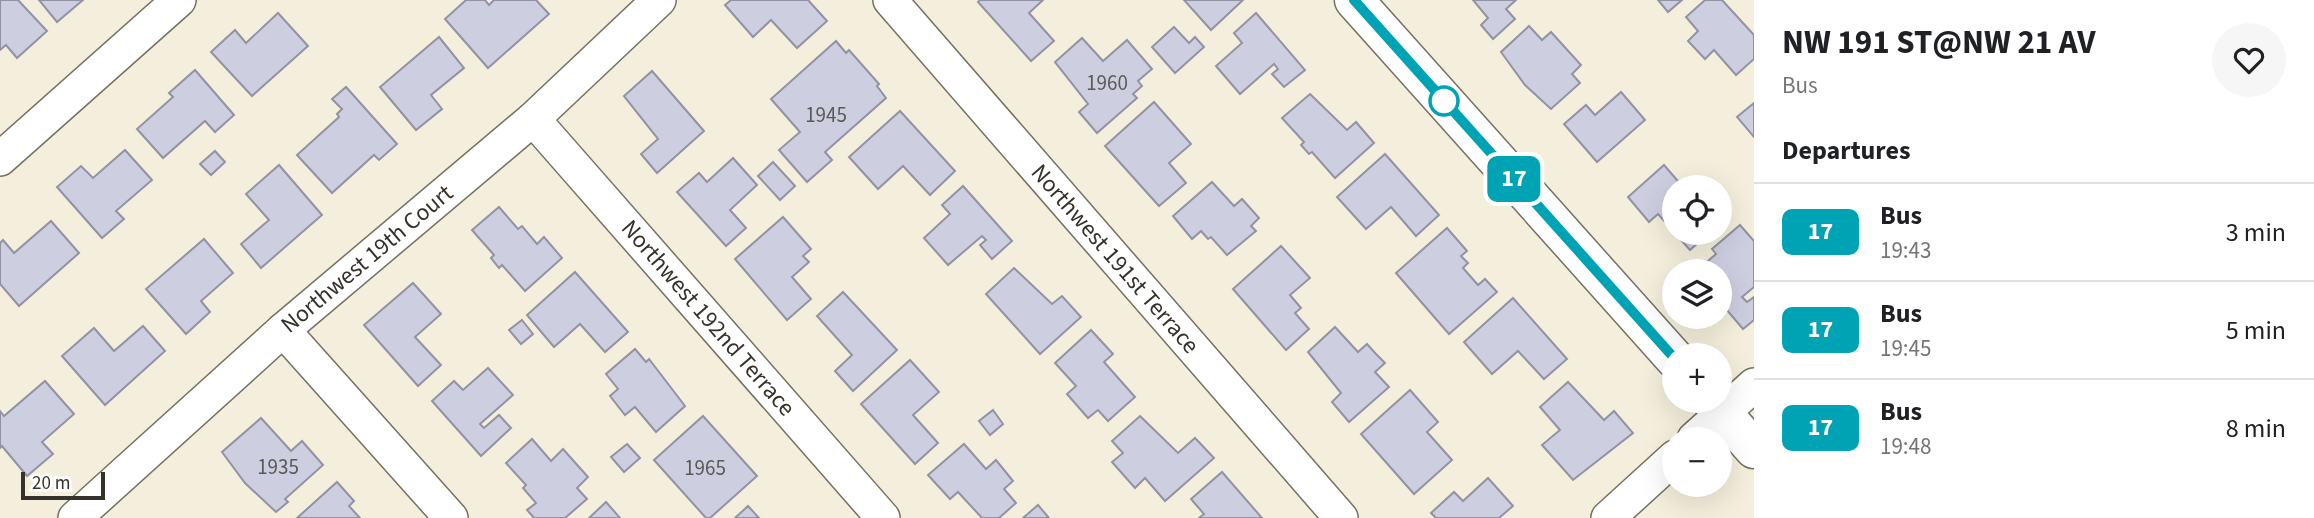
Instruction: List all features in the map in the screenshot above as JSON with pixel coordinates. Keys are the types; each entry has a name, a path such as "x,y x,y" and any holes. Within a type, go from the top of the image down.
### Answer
{"street":[{"path":"0,159 179,0"},
{"name":"Northwest 19th Court","path":"75,518 283,330 533,119 659,0"},
{"name":"Northwest 191st Terrace","path":"890,0 1341,518"},
{"path":"1354,0 1662,344"},
{"name":"Northwest 192nd Terrace","path":"533,119 883,518"},
{"path":"283,330 451,518"},
{"path":"1732,398 1754,385"},
{"path":"1723,413 1754,449"},
{"path":"1608,518 1662,469"}],"building":[{"path":"0,0 18,0 47,31 17,58 6,45 0,50"},
{"path":"39,0 83,0 57,22"},
{"path":"466,0 485,0 489,5 494,0 536,0 549,14 488,68 445,19"},
{"path":"731,0 808,0 827,21 797,48 771,20 753,37 725,5"},
{"path":"1043,0 1029,13 1054,41 1031,61 978,2"},
{"path":"1184,0 1243,0 1211,30"},
{"path":"1473,0 1516,0 1506,9 1515,19 1493,39 1481,25 1488,18"},
{"path":"1658,0 1682,0 1668,12"},
{"path":"1705,0 1722,0 1754,35 1754,59 1736,75 1714,50 1705,59 1688,41 1698,31 1686,17"},
{"path":"278,13 308,46 252,96 211,52 235,30 246,43"},
{"path":"1256,13 1305,70 1284,87 1272,74 1278,69 1274,64 1240,94 1216,66 1242,43 1234,33"},
{"path":"1529,26 1542,40 1551,32 1581,65 1572,74 1580,83 1551,109 1525,85 1501,52"},
{"path":"1174,27 1189,43 1195,37 1204,47 1175,73 1152,47"},
{"path":"439,37 464,68 431,95 442,109 416,130 380,87"},
{"path":"1082,38 1103,61 1127,40 1152,69 1138,81 1142,86 1133,94 1137,98 1097,133 1079,112 1088,104 1055,62"},
{"path":"836,41 846,53 849,50 879,84 877,86 886,98 825,152 832,160 807,182 779,150 800,132 771,99"},
{"path":"195,70 234,115 215,132 205,121 163,158 137,129 173,97 169,93"},
{"path":"652,71 704,131 657,173 641,154 658,139 624,96"},
{"path":"346,87 397,144 379,160 374,155 332,193 297,155 339,117 337,114 342,109 332,99"},
{"path":"1621,92 1645,120 1597,162 1564,124 1586,105 1595,115"},
{"path":"1310,94 1347,130 1356,122 1374,143 1335,178 1312,152 1309,154 1301,145 1304,142 1282,118"},
{"path":"1154,102 1191,144 1169,163 1186,183 1159,206 1105,146"},
{"path":"1754,103 1754,137 1737,117"},
{"path":"900,111 955,171 930,195 903,166 878,189 849,157"},
{"path":"125,150 152,180 116,211 124,219 102,238 57,187 81,166 93,178"},
{"path":"215,151 225,162 211,175 200,164"},
{"path":"1385,154 1439,215 1416,236 1391,207 1366,229 1337,197"},
{"path":"733,158 757,185 730,210 746,228 726,246 677,192 699,173 707,182"},
{"path":"773,162 795,186 780,200 758,176"},
{"path":"279,165 322,215 261,268 241,244 269,220 246,194"},
{"path":"1664,165 1673,175 1662,175 1662,218 1658,214 1649,222 1628,197"},
{"path":"1212,182 1234,206 1242,199 1259,218 1251,226 1256,231 1227,255 1211,237 1208,239 1201,231 1192,239 1173,216"},
{"path":"963,186 1012,241 992,259 980,245 986,240 982,236 948,265 924,238 950,214 942,205"},
{"path":"499,207 518,229 522,226 537,244 544,237 562,258 525,291 502,265 499,268 491,258 494,255 472,230"},
{"path":"783,217 811,249 803,256 809,262 792,277 811,299 787,320 735,259"},
{"path":"51,221 79,253 19,306 0,284 0,243 3,240 14,253"},
{"path":"1740,225 1754,241 1754,287 1742,297 1747,302 1754,297 1754,320 1743,329 1732,316 1732,259 1710,259 1716,254 1712,249 1717,245 1732,245 1732,232"},
{"path":"1447,228 1467,251 1461,256 1468,263 1463,268 1478,285 1485,279 1497,292 1449,334 1396,273"},
{"path":"204,239 233,273 201,301 210,312 186,334 146,289"},
{"path":"1281,246 1310,278 1290,295 1301,308 1295,313 1309,329 1286,350 1233,289"},
{"path":"1014,268 1052,304 1062,296 1081,317 1040,354 986,294"},
{"path":"575,272 628,332 605,352 580,324 554,347 527,315"},
{"path":"413,283 441,314 415,337 441,365 418,386 364,325"},
{"path":"843,292 897,350 853,391 835,371 852,355 817,316"},
{"path":"1513,298 1567,359 1544,379 1518,351 1492,374 1464,342"},
{"path":"522,320 533,334 521,344 509,330"},
{"path":"143,326 165,351 105,405 62,356 94,328 114,351"},
{"path":"1335,327 1358,352 1367,344 1385,363 1375,372 1389,387 1349,422 1332,402 1341,393 1308,352"},
{"path":"1091,330 1113,354 1104,362 1135,397 1108,421 1098,410 1088,418 1067,394 1076,386 1055,363"},
{"path":"635,349 646,362 649,359 685,406 656,432 635,407 625,415 610,396 618,389 606,374"},
{"path":"910,360 939,392 913,415 938,443 915,464 861,404"},
{"path":"488,368 513,395 480,424 484,428 499,415 511,428 481,456 432,401 454,381 463,390"},
{"path":"45,381 74,414 42,442 53,454 27,476 2,446 0,448 0,411 4,416"},
{"path":"1568,382 1604,420 1614,411 1633,433 1573,480 1542,445 1560,430 1540,407"},
{"path":"1410,390 1438,422 1427,432 1452,460 1414,494 1361,434"},
{"path":"993,410 1003,424 990,435 979,421"},
{"path":"703,416 757,476 710,518 706,518 654,460"},
{"path":"1140,416 1178,453 1195,438 1214,458 1165,501 1145,478 1135,488 1112,462 1123,453 1112,441"},
{"path":"261,418 291,451 302,441 323,465 285,499 288,502 276,512 245,483 222,452"},
{"path":"532,439 551,461 563,449 588,477 577,488 587,499 565,518 534,518 527,510 536,503 523,488 526,485 506,463"},
{"path":"627,444 640,458 624,472 611,457"},
{"path":"964,444 986,469 996,460 1013,481 1004,489 1016,503 999,518 982,518 958,492 950,499 928,475"},
{"path":"1222,472 1262,518 1199,518 1204,514 1191,499"},
{"path":"1488,478 1513,506 1499,518 1436,518 1431,513 1454,492 1463,501"},
{"path":"337,482 354,501 349,506 360,518 297,518"},
{"path":"606,502 620,518 589,518"},
{"path":"1038,505 1049,518 1023,518"},
{"path":"748,506 759,518 735,518"}],"bus line":[{"name":"17","path":"1354,0 1662,344"}]}
